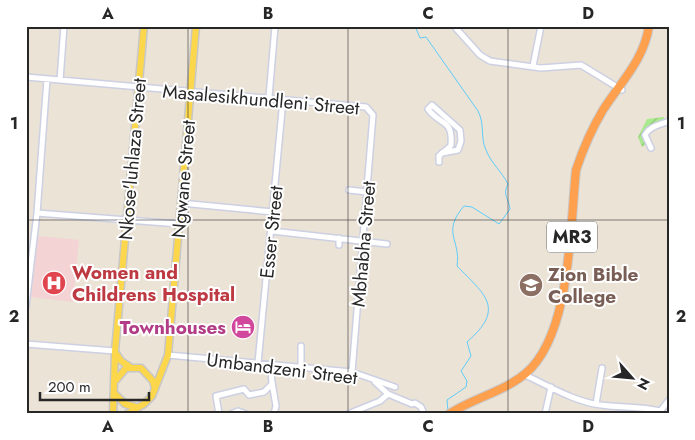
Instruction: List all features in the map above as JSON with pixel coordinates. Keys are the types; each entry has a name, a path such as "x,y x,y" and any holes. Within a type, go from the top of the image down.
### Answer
{"highway":[{"name":"MR3","path":"454,412 526,375 549,344 562,302 576,170 586,140 643,50 651,26"}],"main road":[{"name":"Nkose'luhlaza Street","path":"115,381 115,351 144,26"},
{"name":"Ngwane Street","path":"155,389 168,355 196,26"},
{"path":"115,351 121,361 130,367 141,368 146,372 153,381 155,389 148,401 127,414"},
{"path":"113,414 115,381 122,371 130,367"},
{"path":"115,394 125,404 136,407"}],"street":[{"path":"60,80 64,26"},
{"path":"269,97 275,26"},
{"path":"454,26 480,54 490,61 541,68 581,65 620,88"},
{"path":"533,66 540,26"},
{"name":"Masalesikhundleni Street","path":"26,77 366,107 373,115"},
{"path":"26,306 37,213 47,79"},
{"name":"Esser Street","path":"258,363 283,100"},
{"path":"439,162 442,153 451,143 450,127 430,112 428,109 432,105 458,126 461,135 461,146 458,150 442,153"},
{"name":"Mbhabha Street","path":"352,372 373,115"},
{"path":"651,148 645,135 646,132 652,127 669,121"},
{"path":"349,190 367,192"},
{"path":"181,203 273,212"},
{"path":"37,213 179,224"},
{"path":"272,231 387,244"},
{"path":"339,238 339,245"},
{"path":"26,344 115,351"},
{"path":"301,346 301,367"},
{"name":"Umbandzeni Street","path":"168,355 352,372 395,387"},
{"path":"274,365 272,368 276,406 274,414"},
{"path":"599,414 598,405 602,368"},
{"path":"526,375 581,400 598,405 647,408 659,412 669,400"},
{"path":"373,380 388,394 412,404 416,403 421,407 424,414"},
{"path":"219,414 216,396 239,389 244,389 249,395 264,392 269,389 272,381"},
{"path":"545,414 551,387"},
{"path":"348,414 380,400 388,394"},
{"path":"231,414 238,411 246,414"}],"shaded area":[{"name":"Women and Childrens Hospital","path":"38,236 79,240 73,302 31,297"}],"green space":[{"path":"664,117 664,121 646,128 644,138 646,144 642,147 638,137 647,119"}],"waterway":[{"path":"415,26 420,38 426,37 478,111 486,150 508,184 506,194 510,209 499,224 472,207 464,206 454,223 453,236 457,249 457,266 483,294 487,302 488,311 486,320 467,342 471,356 461,371 467,381 466,387 447,400 448,411"}],"place":[{"name":"Women and Childrens Hospital","path":"54,283"},
{"name":"Zion Bible College","path":"531,285"},
{"name":"Townhouses","path":"243,327"}]}
